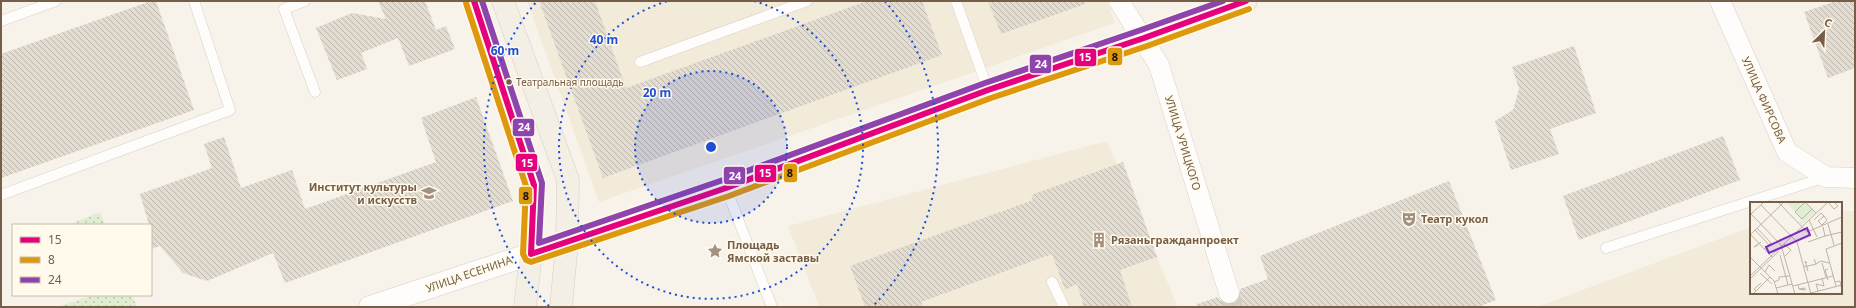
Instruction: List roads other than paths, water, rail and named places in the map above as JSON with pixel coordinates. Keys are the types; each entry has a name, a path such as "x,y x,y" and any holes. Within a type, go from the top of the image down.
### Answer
{"main road":[{"path":"474,1 534,185 531,254 525,307"},
{"path":"503,1 568,180 567,243 561,307"},
{"name":"УЛИЦА ЕСЕНИНА","path":"370,307 567,243 726,188 988,90 1144,38 1246,1"}],"street":[{"name":"УЛИЦА УРИЦКОГО","path":"1119,1 1144,38 1159,65 1229,293"},
{"name":"УЛИЦА ФИРСОВА","path":"1720,1 1787,152 1826,176 1855,178"}],"lane":[{"path":"1,21 56,1"},
{"path":"1,195 230,110 194,1"},
{"path":"305,1 284,9 315,92"},
{"path":"640,62 807,1"},
{"path":"956,1 988,90"},
{"path":"1606,248 1826,176"},
{"path":"726,188 772,307"},
{"path":"1052,282 1064,307"}],"tunnel":[{"path":"1229,293 1233,307"}],"place":[{"name":"Театральная площадь","path":"509,82"},
{"name":"Институт культуры и искусств","path":"429,193"},
{"name":"Театр кукол","path":"1409,219"},
{"name":"Рязаньгражданпроект","path":"1099,240"},
{"name":"Площадь Ямской заставы","path":"715,251"}]}
